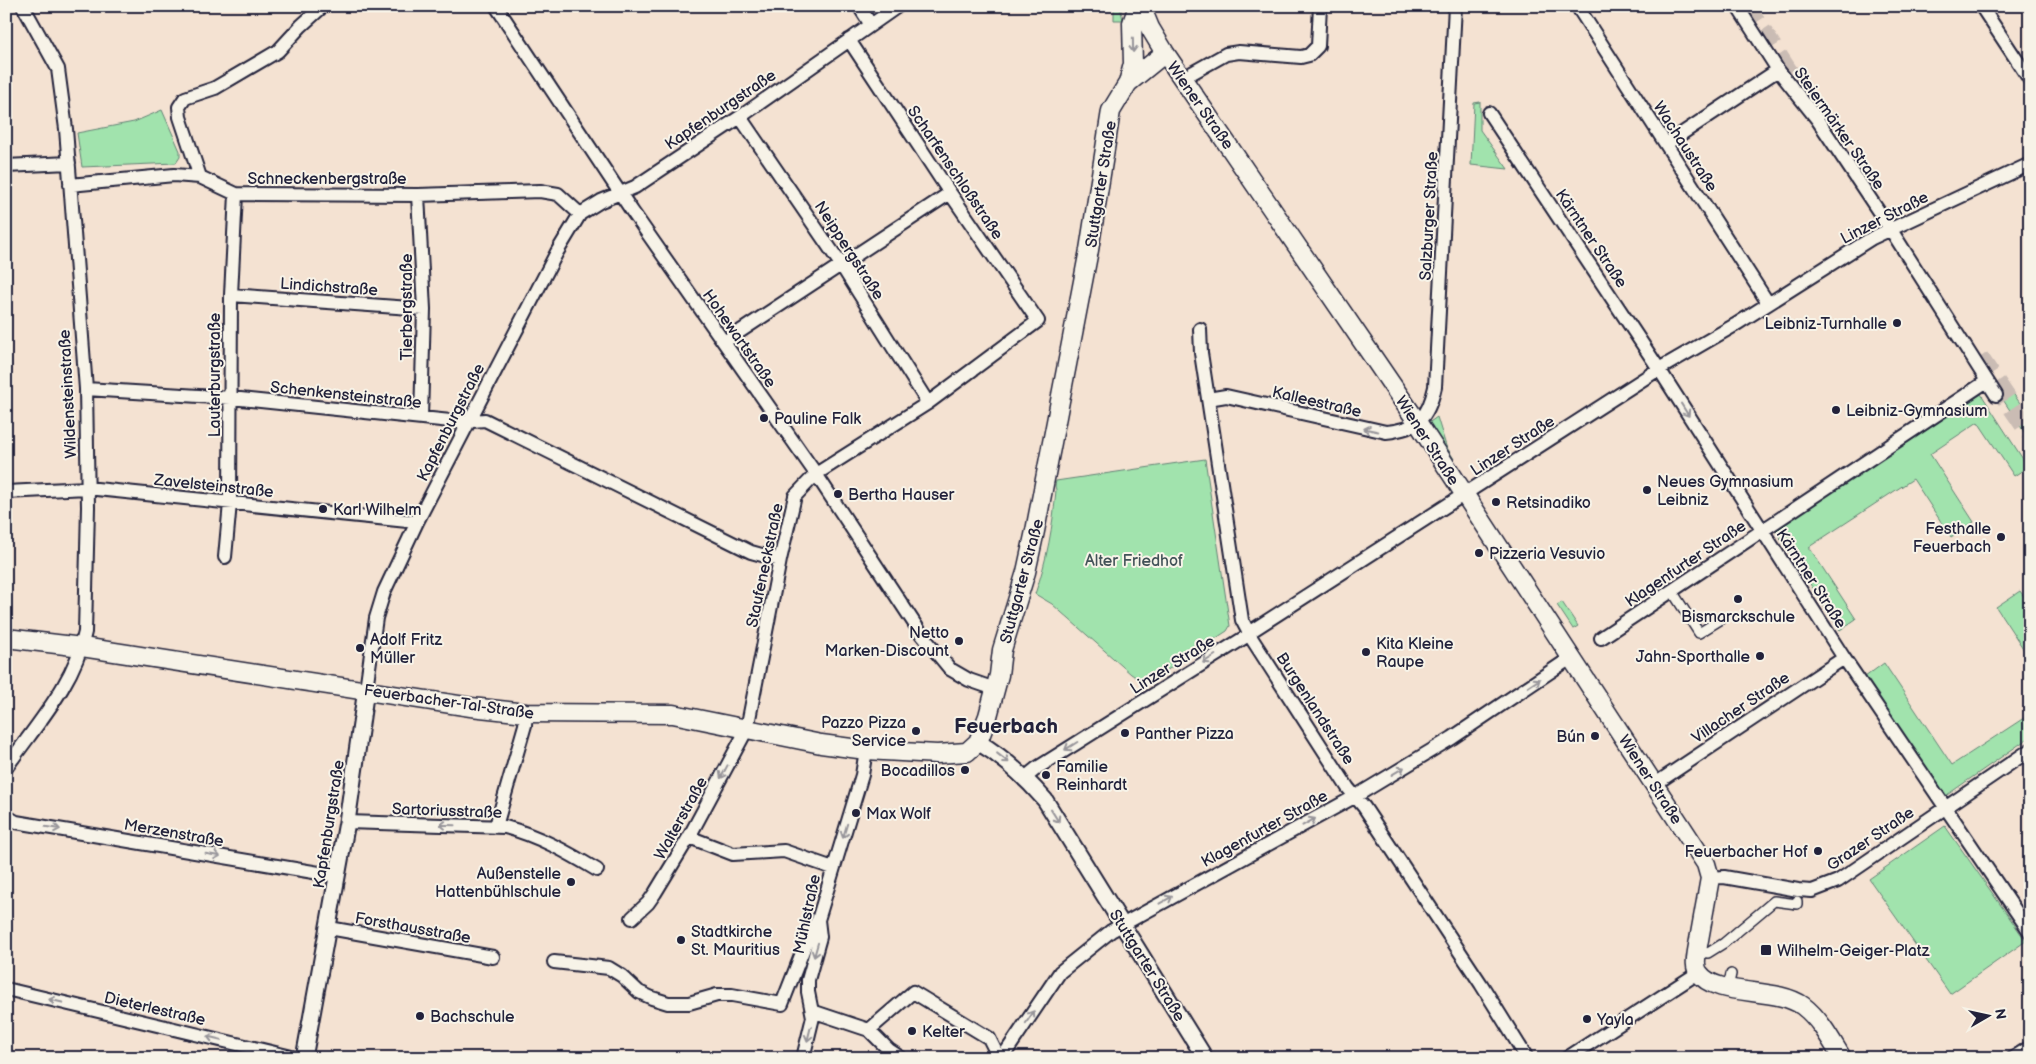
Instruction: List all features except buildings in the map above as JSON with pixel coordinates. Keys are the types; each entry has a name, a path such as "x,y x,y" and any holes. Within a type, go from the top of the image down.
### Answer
{"main road":[{"name":"Wiener Straße","path":"1140,6 1150,28 1165,53 1418,423 1464,496 1572,657 1706,864 1710,878"},
{"path":"1128,84 1132,64 1132,23 1140,6"},
{"name":"Stuttgarter Straße","path":"978,742 995,689 1002,650 1026,572 1089,250 1112,111 1128,84 1165,53"},
{"name":"Feuerbacher-Tal-Straße","path":"6,638 82,647 366,689 471,707 526,713 673,714 821,744 866,750 955,753 967,752 978,742"},
{"path":"1710,878 1696,951 1698,973 1709,982 1730,981 1787,997 1803,1006 1821,1024 1842,1058"}],"street":[{"name":"Wildensteinstraße","path":"6,768 77,662 85,632 86,389 69,163 58,69 23,6"},
{"path":"200,177 180,117 179,107 185,98 215,88 278,51 323,6"},
{"name":"Hohewartstraße","path":"496,6 620,193 816,474 922,635 950,669 969,680 995,689"},
{"path":"859,6 871,25"},
{"name":"Kapfenburgstraße","path":"304,1058 347,822 379,605 417,522 556,252 580,214 602,200 636,187 740,117 898,6"},
{"path":"1182,78 1226,54 1239,52 1301,57 1309,55 1318,46 1320,6"},
{"name":"Salzburger Straße","path":"1418,423 1431,404 1435,387 1455,6"},
{"name":"Wachaustraße","path":"1577,6 1768,303"},
{"name":"Steiermärker Straße","path":"1737,6 1778,70 1817,119 1891,230 1996,395"},
{"path":"1981,6 2030,80"},
{"name":"Scharfenschloßstraße","path":"849,40 950,193 1038,321"},
{"path":"1666,144 1778,70"},
{"name":"Kärntner Straße","path":"1489,113 1659,369 1844,658 2030,932"},
{"name":"Neippergstraße","path":"740,117 840,263 928,403"},
{"path":"6,166 69,163"},
{"name":"Linzer Straße","path":"1026,777 1036,768 1250,634 1253,630 1659,369 1872,238 2030,164"},
{"name":"Schneckenbergstraße","path":"70,185 174,175 200,177 236,194 418,195 540,191 558,194 580,214"},
{"path":"724,342 840,263 950,193"},
{"name":"Lauterburgstraße","path":"225,557 230,502 231,295 236,194"},
{"name":"Tierbergstraße","path":"418,195 424,309 421,418"},
{"name":"Lindichstraße","path":"231,295 424,309"},
{"name":"Staufeneckstraße","path":"747,729 780,560 795,496 816,474 928,403 1038,321"},
{"name":"Burgenlandstraße","path":"1200,329 1201,353 1242,620 1348,788 1356,796 1454,942 1527,1058"},
{"name":"Klagenfurter Straße","path":"1601,638 1987,381"},
{"name":"Schenkensteinstraße","path":"86,389 231,398 470,422 485,420 751,552 780,560"},
{"name":"Kalleestraße","path":"1208,399 1226,396 1386,432 1401,431 1418,423"},
{"name":"Zavelsteinstraße","path":"6,492 87,488 417,522"},
{"path":"1672,591 1699,633 1720,620"},
{"name":"Klagenfurter Straße","path":"1001,1058 1060,972 1085,950 1124,924 1356,796 1452,738 1572,657"},
{"name":"Villacher Straße","path":"1655,784 1844,658"},
{"path":"496,826 525,725 526,713"},
{"name":"Walterstraße","path":"632,918 648,903 655,893 689,837 747,729"},
{"name":"Stuttgarter Straße","path":"978,742 1000,755 1026,777 1045,800 1124,924 1205,1058"},
{"name":"Mühlstraße","path":"803,1058 812,1024 808,980 820,937 818,920 862,775 866,750"},
{"name":"Grazer Straße","path":"1710,878 1724,877 1773,887 1812,890 1838,881 2030,750"},
{"name":"Merzenstraße","path":"6,816 16,822 338,876"},
{"name":"Sartoriusstraße","path":"347,822 496,826 513,829 560,847 597,870"},
{"path":"689,837 733,854 791,852 833,868"},
{"path":"1696,951 1708,953 1727,943 1760,916 1774,901 1797,904 1797,901"},
{"path":"554,962 608,968 622,976 639,992 668,1003 689,1003 717,995 732,995 782,1004 811,930 818,920"},
{"name":"Forsthausstraße","path":"329,928 493,957"},
{"path":"1567,1058 1698,973"},
{"name":"Dieterlestraße","path":"6,989 296,1058"},
{"path":"869,1030 913,992 989,1038 1001,1058"},
{"path":"812,1010 869,1030 889,1050 902,1058"},
{"path":"2013,1058 2030,1047"}],"green space":[{"path":"1114,6 1120,6 1123,20 1114,20"},
{"path":"1480,102 1480,130 1508,169 1471,165 1474,103"},
{"path":"162,110 180,151 180,157 176,163 82,167 77,133 134,122"},
{"path":"2007,385 2030,417 2030,441 1998,392"},
{"path":"1981,394 2028,467 2014,476 1978,422 1930,454 1974,522 1951,537 1913,479 1809,547 1856,619 1840,630 1775,530"},
{"path":"1437,417 1446,446 1454,459 1451,462 1427,424"},
{"name":"Alter Friedhof","path":"1205,459 1230,626 1227,631 1146,684 1131,674 1052,604 1035,594 1049,543 1056,481"},
{"path":"2020,591 2030,605 2030,659 1996,607"},
{"path":"1562,602 1578,626 1573,629 1557,605"},
{"path":"1884,663 1952,765 2030,714 2030,737 1944,797 1865,677"},
{"path":"1945,826 2026,941 1950,994 1869,879"}],"tunnel":[{"path":"1745,6 1806,99"},
{"path":"1979,358 2030,433"}],"place":[{"name":"Leibniz-Turnhalle","path":"1897,323"},
{"name":"Leibniz-Gymnasium","path":"1836,410"},
{"name":"Pauline Falk","path":"764,418"},
{"name":"Neues Gymnasium Leibniz","path":"1647,490"},
{"name":"Bertha Hauser","path":"838,494"},
{"name":"Retsinadiko","path":"1496,502"},
{"name":"Karl Wilhelm","path":"323,509"},
{"name":"Festhalle Feuerbach","path":"2001,537"},
{"name":"Pizzeria Vesuvio","path":"1479,553"},
{"name":"Bismarckschule","path":"1738,599"},
{"name":"Netto Marken-Discount","path":"959,641"},
{"name":"Adolf Fritz Müller","path":"360,648"},
{"name":"Kita Kleine Raupe","path":"1366,652"},
{"name":"Jahn-Sporthalle","path":"1760,656"},
{"name":"Pazzo Pizza Service","path":"916,731"},
{"name":"Panther Pizza","path":"1125,733"},
{"name":"Bún","path":"1595,736"},
{"name":"Bocadillos","path":"965,770"},
{"name":"Familie Reinhardt","path":"1046,775"},
{"name":"Max Wolf","path":"856,813"},
{"name":"Feuerbacher Hof","path":"1818,851"},
{"name":"Außenstelle Hattenbühlschule","path":"571,882"},
{"name":"Stadtkirche St. Mauritius","path":"681,940"},
{"name":"Wilhelm-Geiger-Platz","path":"1766,950"},
{"name":"Bachschule","path":"420,1016"},
{"name":"Yayla","path":"1587,1019"},
{"name":"Kelter","path":"912,1031"}],"district":[{"name":"Feuerbach","path":"1006,726"}]}
